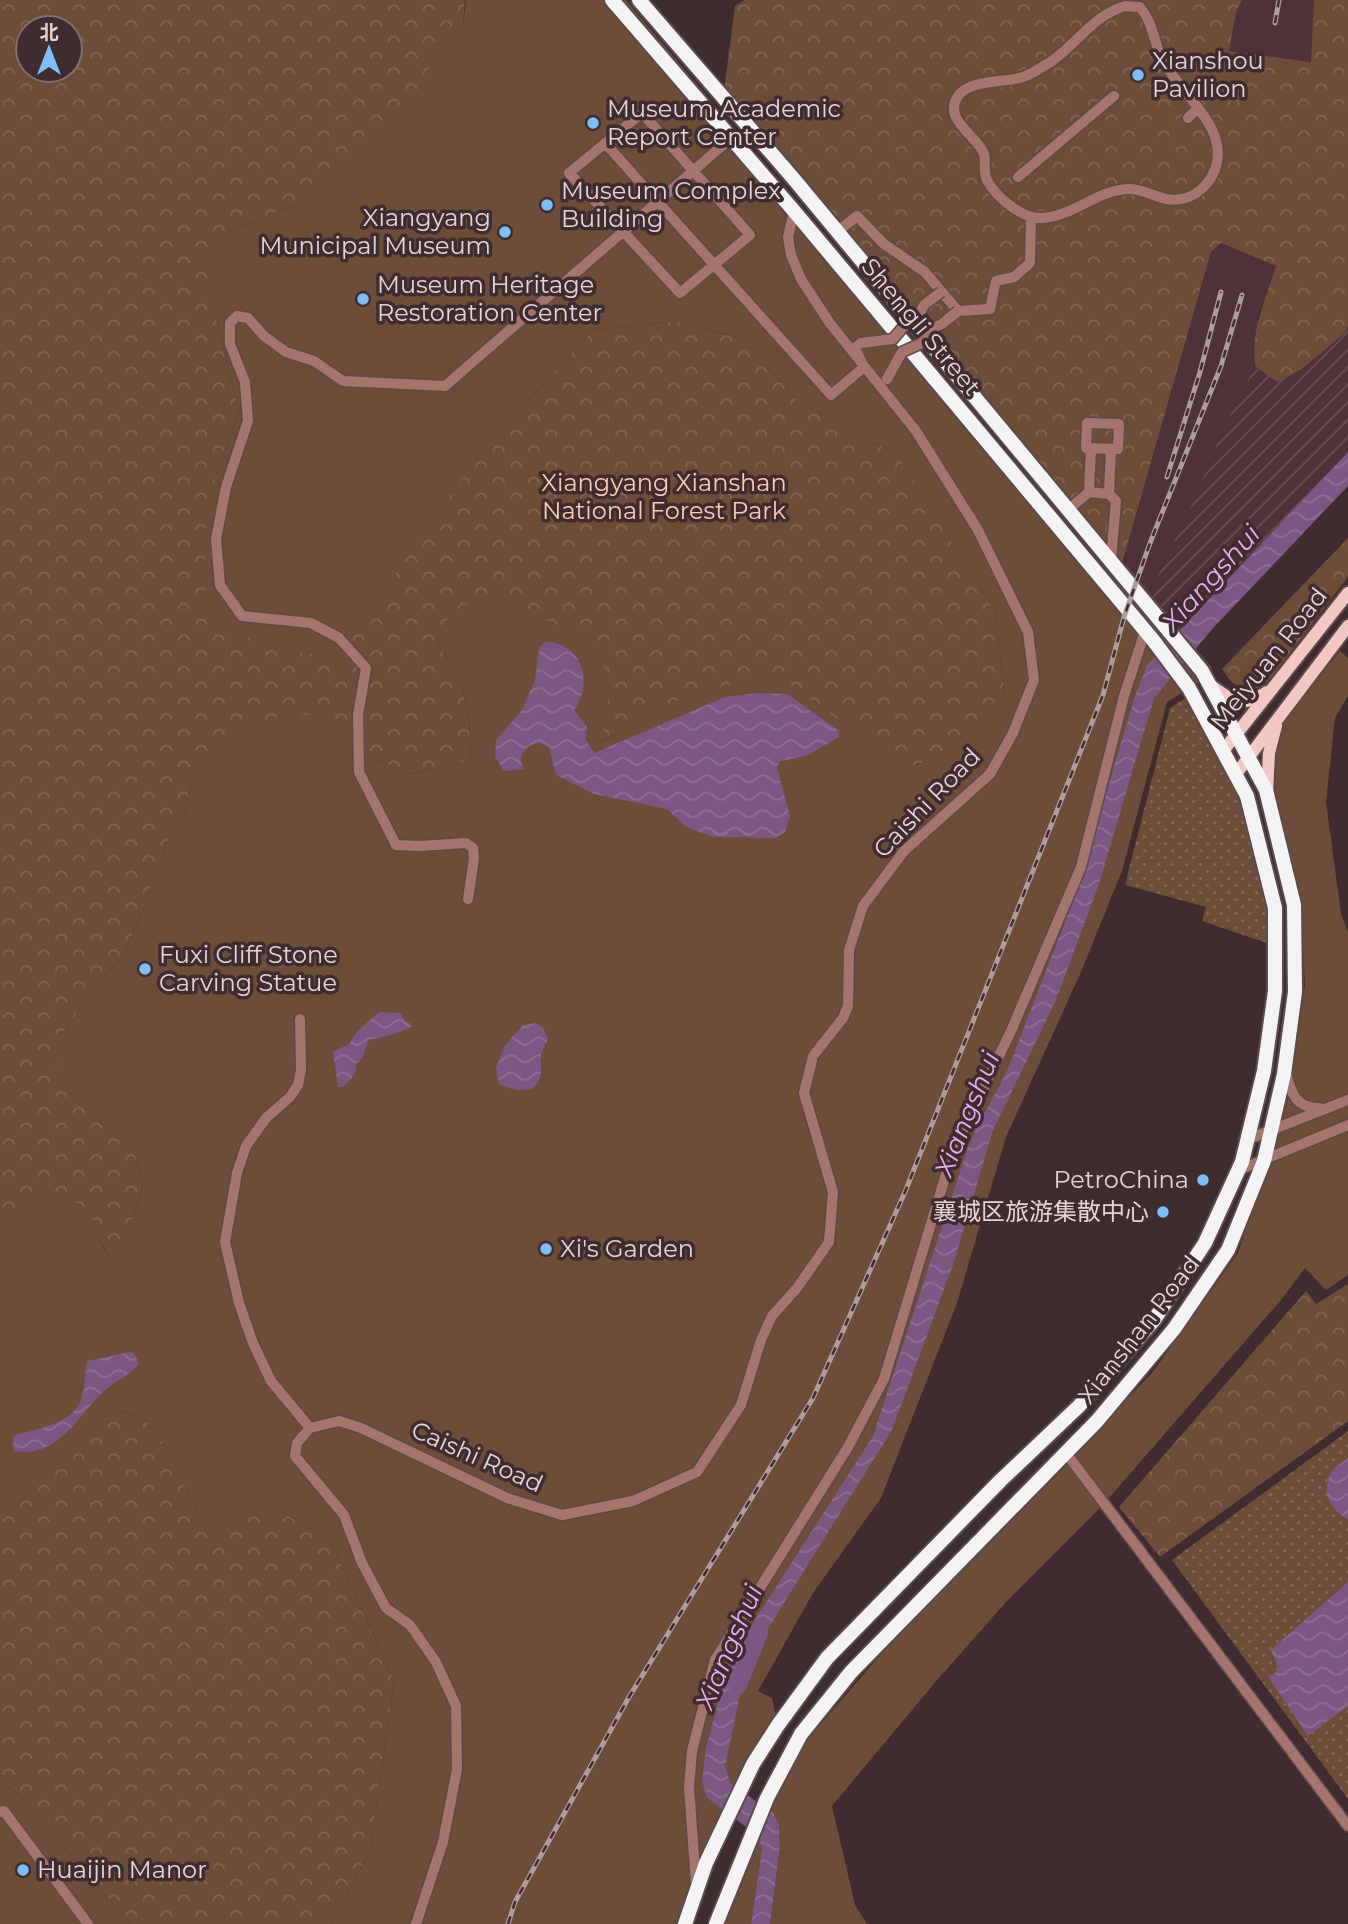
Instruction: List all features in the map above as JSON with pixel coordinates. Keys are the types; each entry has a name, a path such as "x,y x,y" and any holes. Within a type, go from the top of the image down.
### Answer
{"highway":[{"name":"Shengli Street","path":"612,0 794,211 1149,636 1189,688"},
{"name":"Shengli Street","path":"639,0 838,231 1202,670"},
{"name":"Xianshan Road","path":"716,1924 767,1798 801,1734 851,1672 1097,1421 1174,1329 1228,1250 1244,1213 1264,1161 1285,1068 1295,992 1294,905 1267,794 1202,670"},
{"name":"Xianshan Road","path":"697,1890 710,1854 753,1764 827,1658 1000,1481 1079,1406 1154,1320 1205,1243 1239,1170 1264,1071 1275,991 1275,908 1247,796 1189,688"},
{"path":"685,1924 697,1890"}],"main road":[{"name":"Meiyuan Road","path":"1223,751 1348,593"},
{"name":"Meiyuan Road","path":"1236,774 1348,626"},
{"path":"1209,684 1236,702 1253,702 1276,686"},
{"path":"1267,794 1269,753 1278,720"}],"street":[{"path":"1125,6 1140,7 1151,21 1157,50 1170,74 1198,108 1213,132 1217,167 1208,184 1182,199 1160,199 1132,189 1108,192 1065,215 1040,219 1031,217 1011,208 988,181 983,167 984,154 956,117 954,106 964,90 987,82 1023,77 1056,60 1077,42 1091,24 1112,11 1125,6"},
{"path":"1018,177 1114,96"},
{"path":"1188,118 1198,108"},
{"path":"642,113 750,235 680,293 569,173 605,143 642,113"},
{"path":"468,899 473,848 466,843 396,845 359,772 358,715 366,668 339,638 311,623 242,616 220,585 216,539 226,487 248,421 245,382 230,344 230,323 237,316 248,318 264,336 286,352 314,360 344,381 445,386 730,139"},
{"path":"605,143 831,395 864,367"},
{"name":"Caishi Road","path":"310,1428 339,1421 361,1428 507,1498 562,1515 633,1501 697,1472 741,1405 761,1340 772,1316 797,1288 828,1242 834,1192 804,1093 813,1056 843,1018 848,1006 849,950 863,906 904,851 990,775 1013,733 1034,680 1028,632 978,530 916,431 828,322 801,279 791,255 788,237 794,211"},
{"path":"838,231 857,216 884,244 925,272 958,311"},
{"path":"941,292 924,305 916,320 904,326 893,339 861,343 855,348 864,367 882,382 887,379 902,352 922,343 929,330 942,324 958,311 990,309 996,281 1014,277 1030,263 1031,217"},
{"path":"893,339 902,352"},
{"path":"1087,423 1119,424 1118,449 1111,449 1086,447 1087,423"},
{"path":"1089,492 1091,448"},
{"path":"1109,494 1111,449"},
{"path":"1090,470 1110,470"},
{"path":"1069,509 1089,492 1109,494 1116,501 1111,560"},
{"path":"697,1890 690,1787 692,1751 715,1660 848,1447 884,1379 953,1151 1011,1031 1082,867 1124,696 1149,636"},
{"path":"300,1019 301,1070 298,1085 290,1097 266,1118 246,1146 237,1173 225,1242 239,1303 253,1343 271,1381 310,1428 297,1443 295,1457 344,1515 362,1563 386,1608 410,1625 436,1662 456,1706 457,1769 443,1842 416,1924"},
{"path":"1285,1068 1293,1097 1307,1108 1327,1108"},
{"path":"1248,1139 1348,1100"},
{"path":"1239,1170 1348,1125"},
{"path":"1244,1213 1267,1170 1282,1153"},
{"path":"1066,1452 1348,1826"},
{"path":"0,1812 4,1811 88,1924"}],"shaded area":[{"path":"1242,0 1314,0 1312,62 1229,51 1236,12"},
{"path":"1220,243 1276,266 1259,311 1253,351 1255,366 1223,429 1191,506 1155,580 1110,696 1077,686 1126,565 1126,551 1211,253"},
{"path":"1348,326 1348,452 1180,631 1149,594 1191,506 1223,429 1255,366 1277,381 1302,369 1345,333"}],"green space":[{"name":"Xiangyang Xianshan National Forest Park","path":"0,0 465,0 463,25 430,52 430,93 308,200 220,235 213,305 239,412 216,474 476,457 593,330 675,321 744,339 797,401 899,456 995,611 1005,695 939,757 905,769 778,677 641,719 600,743 609,691 436,639 460,679 469,718 471,760 410,774 344,746 192,782 183,818 166,844 141,915 122,958 100,981 61,1036 68,1091 103,1124 133,1146 143,1186 134,1216 114,1262 96,1237 21,1207 0,1214"},
{"name":"Xi's Garden","path":"466,0 626,0 721,113 730,139 1111,589 1111,602 1126,565 1212,668 1202,680 1167,702 1122,871 1081,972 1006,1137 957,1303 881,1498 813,1593 758,1691 772,1698 778,1725 685,1924 331,1924 371,1848 394,1680 330,1540 271,1506 221,1530 199,1514 167,1448 143,1417 123,1412 97,1419 55,1463 5,1499 0,1499 0,1214 55,1199 80,1204 89,1213 99,1242 114,1261 134,1216 143,1186 133,1146 103,1124 68,1091 56,1067 61,1036 100,981 122,958 141,915 166,844 183,818 192,782 228,738 271,718 329,713 344,746 410,774 471,760 469,718 460,679 436,639 450,615 472,603 508,601 565,629 601,653 609,691 601,743 656,711 699,692 779,677 905,769 939,757 1005,695 995,611 899,456 797,401 744,339 675,321 593,330 476,457 338,657 267,649 205,613 205,530 216,474 239,412 213,305 206,249 220,235 308,200 429,93 430,52 463,25"},
{"path":"744,0 1242,0 1236,12 1229,51 1311,62 1314,0 1348,0 1348,326 1345,333 1302,369 1277,382 1255,366 1254,353 1260,315 1276,266 1221,243 1211,252 1120,571 749,127 721,113 735,6"},
{"path":"1348,538 1348,577 1273,675 1261,688 1242,687 1230,680 1222,669"},
{"path":"1340,651 1348,658 1348,696 1335,718 1326,802 1341,914 1348,932 1348,1275 1326,1290 1305,1268 1281,1300 1102,1506 1007,1601 832,1806 855,1905 867,1924 770,1924 780,1847 779,1824 769,1810 807,1740 882,1653 1152,1373 1238,1253 1287,1103 1305,986 1301,908 1260,751"},
{"path":"1187,697 1244,799 1268,911 1267,943 1202,921 1206,907 1125,885 1170,708"},
{"path":"1348,1284 1348,1421 1160,1557 1119,1507 1306,1291 1316,1304"},
{"path":"123,1412 143,1417 167,1448 199,1514 271,1506 330,1540 394,1680 371,1848 331,1924 131,1924 16,1792 0,1782 0,1499 5,1499 55,1463 97,1419"},
{"path":"1348,1431 1348,1799 1172,1560"},
{"path":"0,1782 16,1792 131,1924 0,1924"},
{"path":"757,1835 762,1848 751,1924 716,1924"}],"water":[{"name":"Xiangshui","path":"1348,452 1348,486 1214,627 1154,698 1099,884 1056,1000 993,1130 954,1262 892,1430 748,1657 725,1766 731,1784 773,1813 779,1824 780,1847 770,1924 751,1924 762,1848 757,1835 707,1798 702,1781 706,1748 729,1660 873,1436 967,1150 1007,1071 1076,894 1135,696 1147,665"},
{"path":"545,642 568,649 576,656 581,666 583,688 574,710 587,726 586,740 594,753 725,697 759,693 787,694 838,730 839,737 806,756 781,761 777,767 790,816 785,832 776,838 713,837 686,827 667,809 594,794 556,775 549,747 539,743 530,746 522,755 524,769 504,771 495,757 496,740 522,710 535,680 539,648"},
{"path":"379,1012 400,1013 411,1027 369,1040 352,1077 343,1087 338,1087 333,1052 349,1044 357,1032"},
{"path":"535,1023 543,1027 548,1039 541,1055 539,1081 530,1089 524,1090 499,1084 496,1068 504,1047 523,1025"},
{"path":"134,1353 139,1364 105,1390 66,1433 43,1448 29,1452 14,1451 13,1436 61,1421 76,1408 81,1400 87,1361"},
{"path":"1348,1459 1348,1519 1332,1506 1327,1489 1332,1472"},
{"path":"1348,1582 1348,1706 1308,1736 1269,1678 1279,1670 1271,1650"}],"waterway":[{"name":"Xiangshui","path":"738,1685 759,1633"}],"railway":[{"path":"1275,23 1279,0"},
{"path":"1167,477 1200,372 1221,292"},
{"path":"508,1924 515,1902 629,1697 813,1398 905,1192 1103,695 1124,617 1150,543 1221,366 1242,295"}],"place":[{"name":"Xianshou Pavilion","path":"1138,75"},
{"name":"Museum Academic Report Center","path":"593,123"},
{"name":"Museum Complex Building","path":"547,205"},
{"name":"Xiangyang Municipal Museum","path":"505,232"},
{"name":"Museum Heritage Restoration Center","path":"363,299"},
{"name":"Fuxi Cliff Stone Carving Statue","path":"145,969"},
{"name":"PetroChina","path":"1203,1180"},
{"name":"襄城区旅游集散中心","path":"1163,1212"},
{"name":"Xi's Garden","path":"546,1249"},
{"name":"Huaijin Manor","path":"23,1870"}]}
